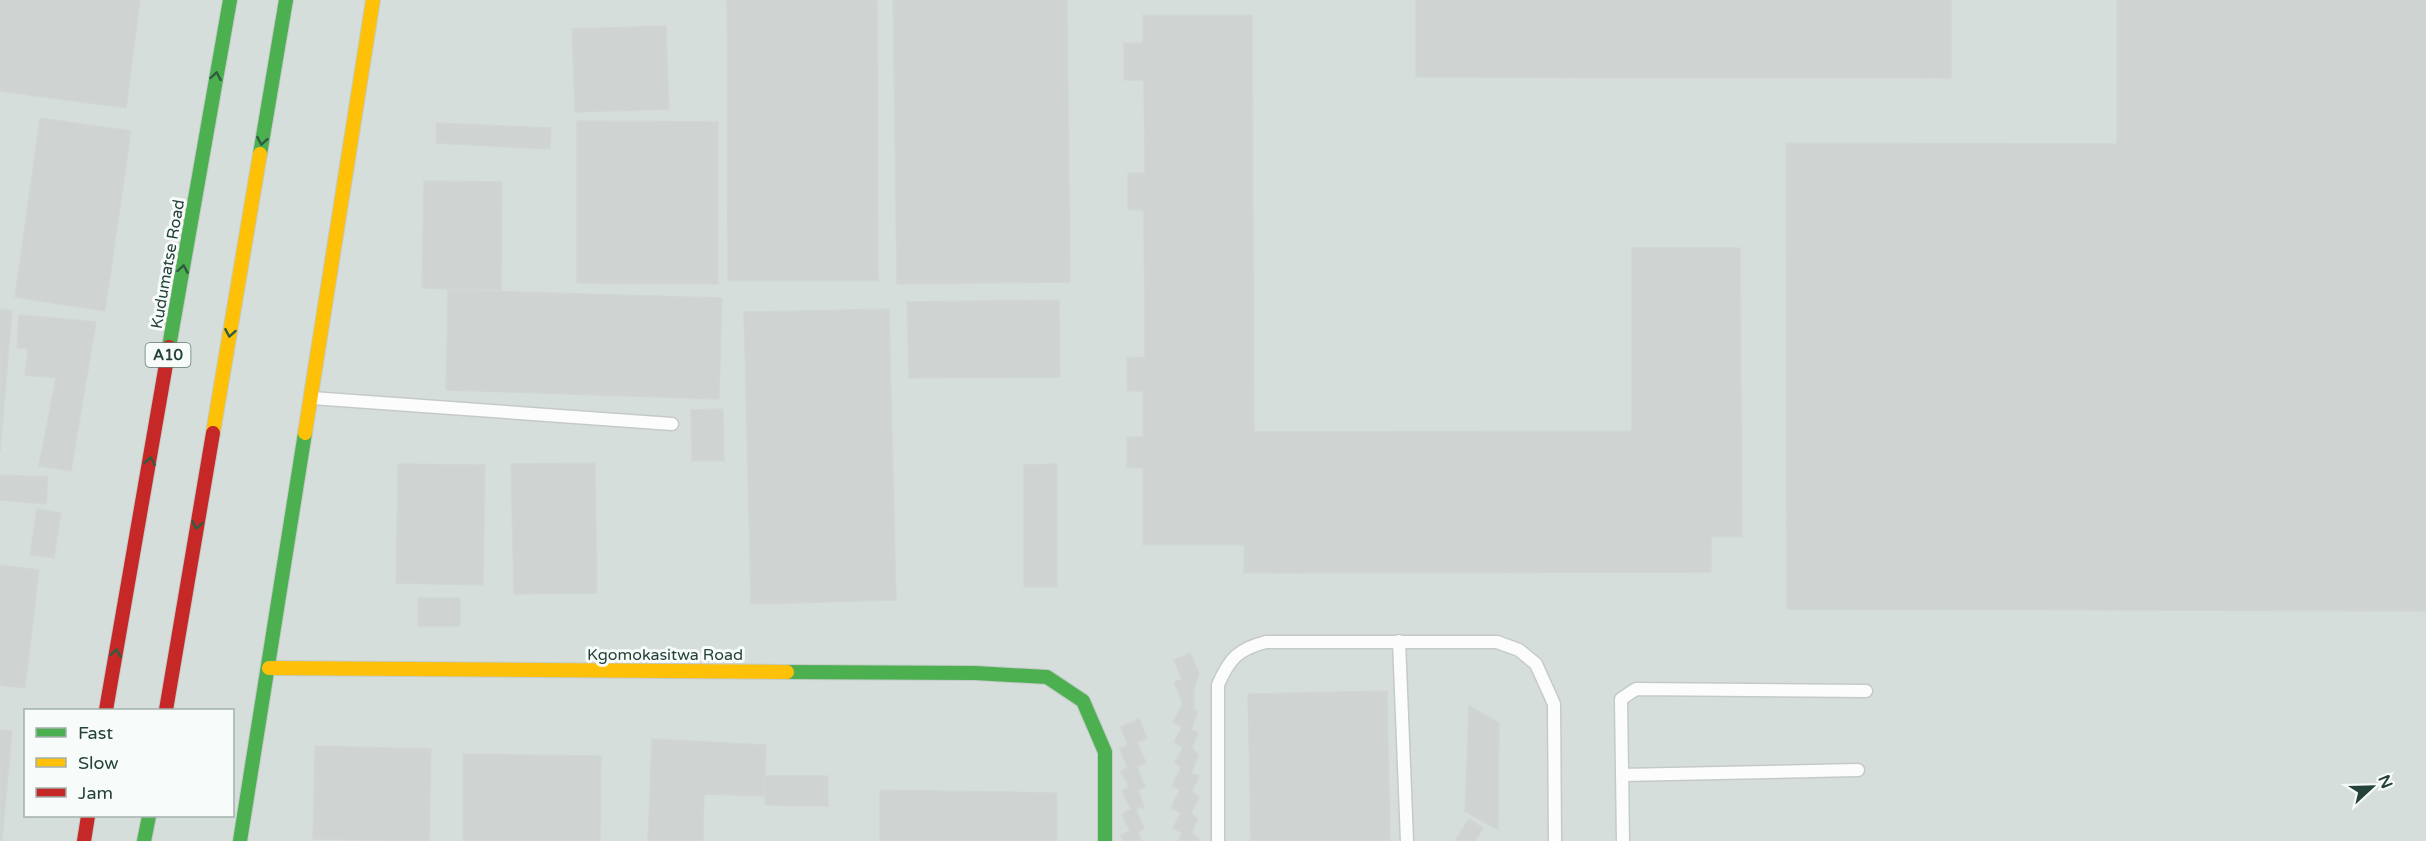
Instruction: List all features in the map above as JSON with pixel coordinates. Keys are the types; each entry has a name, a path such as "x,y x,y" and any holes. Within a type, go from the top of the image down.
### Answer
{"street":[{"name":"Kudumatse Road","path":"106,709 230,0"},
{"path":"166,709 286,0"},
{"path":"240,841 270,668 373,0"},
{"name":"Kgomokasitwa Road","path":"270,668 975,673 1047,677 1083,700 1105,752 1105,841"},
{"path":"84,841 88,817"},
{"path":"144,841 148,817"}],"lane":[{"path":"311,398 672,424"},
{"path":"1400,641 1407,841"},
{"path":"1218,841 1218,685 1227,663 1247,647 1266,642 1400,641 1497,642 1519,650 1536,664 1554,704 1555,841"},
{"path":"1623,841 1621,699 1636,689 1866,691"},
{"path":"1622,775 1858,770"}],"shaded area":[{"path":"0,0 2426,0 2426,841 0,841"}],"building":[{"path":"0,0 140,0 126,108 0,91"},
{"path":"727,0 877,0 878,281 728,281"},
{"path":"893,0 1067,0 1070,282 897,284"},
{"path":"1416,0 1951,0 1951,78 1416,77"},
{"path":"2117,0 2426,0 2426,611 1787,609 1786,143 2117,144"},
{"path":"1143,15 1252,15 1254,432 1632,431 1632,248 1740,248 1742,537 1711,537 1711,572 1244,573 1244,545 1143,545 1143,468 1127,468 1127,437 1143,437 1143,391 1127,391 1127,357 1145,358 1144,210 1128,210 1128,173 1145,173 1144,80 1124,80 1124,43 1143,43"},
{"path":"666,26 669,109 575,112 572,29"},
{"path":"40,118 131,131 105,311 15,297"},
{"path":"577,121 718,122 718,284 577,283"},
{"path":"437,123 551,128 550,149 436,143"},
{"path":"424,181 502,182 501,290 422,288"},
{"path":"448,290 722,298 719,399 446,390"},
{"path":"1059,300 1060,377 909,378 907,302"},
{"path":"0,309 12,311 0,452"},
{"path":"889,309 896,600 751,604 744,312"},
{"path":"19,315 96,322 71,471 39,466 56,378 25,375 28,348 17,348"},
{"path":"723,409 724,461 692,461 691,410"},
{"path":"595,463 597,593 514,594 511,464"},
{"path":"398,464 485,465 483,585 396,583"},
{"path":"1057,464 1057,587 1024,587 1024,465"},
{"path":"0,475 48,477 46,504 0,500"},
{"path":"37,509 61,513 54,558 30,555"},
{"path":"0,565 39,570 25,688 0,685"},
{"path":"418,598 460,598 460,626 418,626"},
{"path":"1190,653 1199,674 1194,688 1194,709 1197,713 1191,729 1198,733 1192,747 1198,756 1191,773 1199,776 1192,791 1199,798 1191,813 1197,819 1192,833 1200,840 1178,841 1182,833 1173,828 1181,813 1171,808 1180,790 1172,786 1181,768 1175,762 1183,747 1174,742 1182,727 1173,722 1183,704 1174,682 1182,679 1174,660"},
{"path":"1387,691 1390,841 1251,841 1248,694"},
{"path":"1469,706 1499,723 1498,830 1465,811"},
{"path":"1139,719 1147,738 1137,742 1146,763 1137,767 1145,787 1138,790 1144,807 1136,809 1144,829 1138,832 1142,841 1124,841 1121,835 1130,831 1122,814 1131,809 1122,791 1129,787 1121,772 1127,767 1120,748 1128,745 1121,727"},
{"path":"0,730 12,731 2,841 0,841"},
{"path":"652,739 766,745 764,796 704,794 703,841 648,841"},
{"path":"315,746 431,749 429,841 313,839"},
{"path":"463,754 601,756 600,841 463,841"},
{"path":"765,776 828,776 828,806 765,805"},
{"path":"880,790 1057,793 1057,841 880,841"},
{"path":"1469,819 1483,828 1475,841 1455,841"}],"traffic: fast":[{"path":"169,347 230,0"},
{"path":"260,154 286,0"},
{"path":"240,841 305,433"},
{"path":"787,672 975,673 1047,677 1083,701 1105,752 1105,841"},
{"path":"144,841 149,817"}],"traffic: slow":[{"path":"305,433 373,0"},
{"path":"213,433 260,154"},
{"path":"269,668 787,672"}],"traffic: jam":[{"path":"106,709 169,347"},
{"path":"166,709 213,433"},
{"path":"84,841 88,817"}]}
